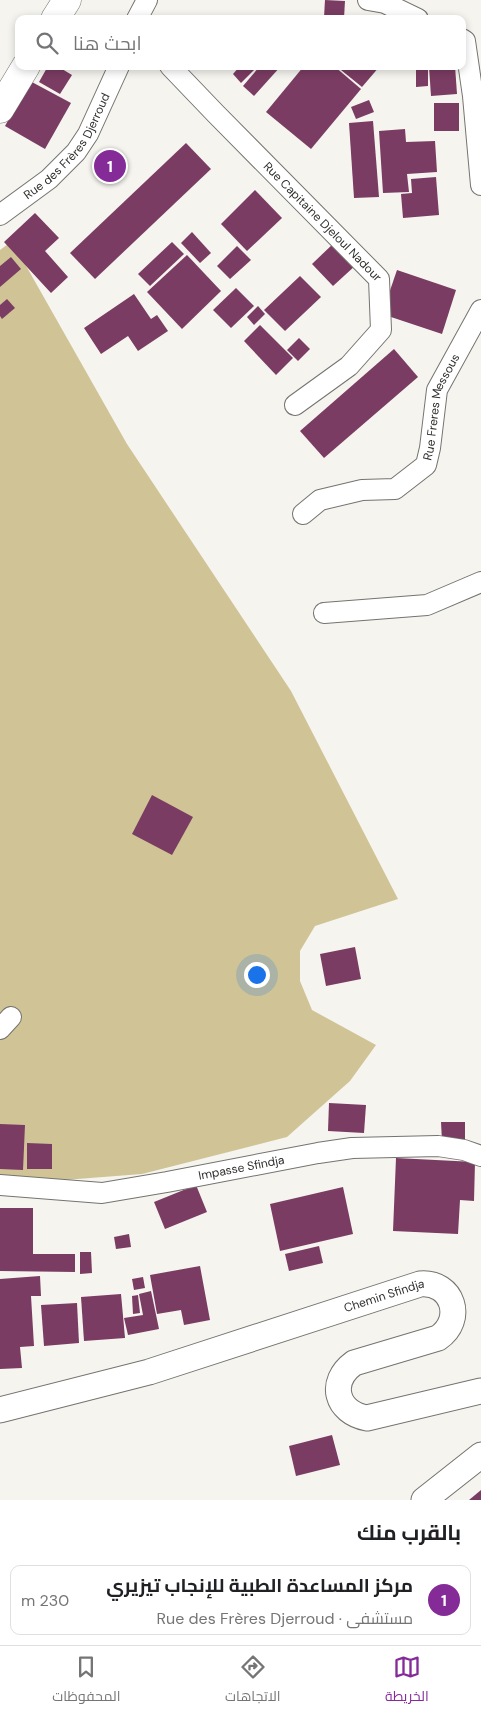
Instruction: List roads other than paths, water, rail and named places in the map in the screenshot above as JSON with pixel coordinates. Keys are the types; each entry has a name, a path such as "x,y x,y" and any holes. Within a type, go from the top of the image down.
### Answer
{"main road":[{"path":"57,15 66,0"},
{"path":"0,109 24,70"}],"street":[{"path":"139,15 147,0"},
{"path":"368,0 385,3 410,15"},
{"path":"466,48 473,96 481,185"},
{"name":"Rue des Frères Djerroud","path":"0,216 49,179 76,152 88,134 117,70"},
{"name":"Rue Capitaine Djeloul Nadour","path":"174,70 379,279 381,330 349,366 295,405"},
{"name":"Rue Freres Messous","path":"303,514 320,500 362,490 395,489 426,466 430,448 436,390 481,310"},
{"path":"324,613 427,605 481,582"},
{"name":"Impasse Sfindja","path":"0,1185 102,1193 352,1148 438,1146 464,1150 481,1156"},
{"name":"Chemin Sfindja","path":"0,1410 149,1372 360,1302 426,1283 445,1292 452,1303 453,1317 448,1329 438,1338 354,1363 344,1372 338,1385 338,1392 343,1405 353,1414 366,1418 481,1391"},
{"path":"424,1500 481,1455"}],"place":[{"name":"مركز المساعدة الطبية للإنجاب تيزيري","path":"110,166"}]}
